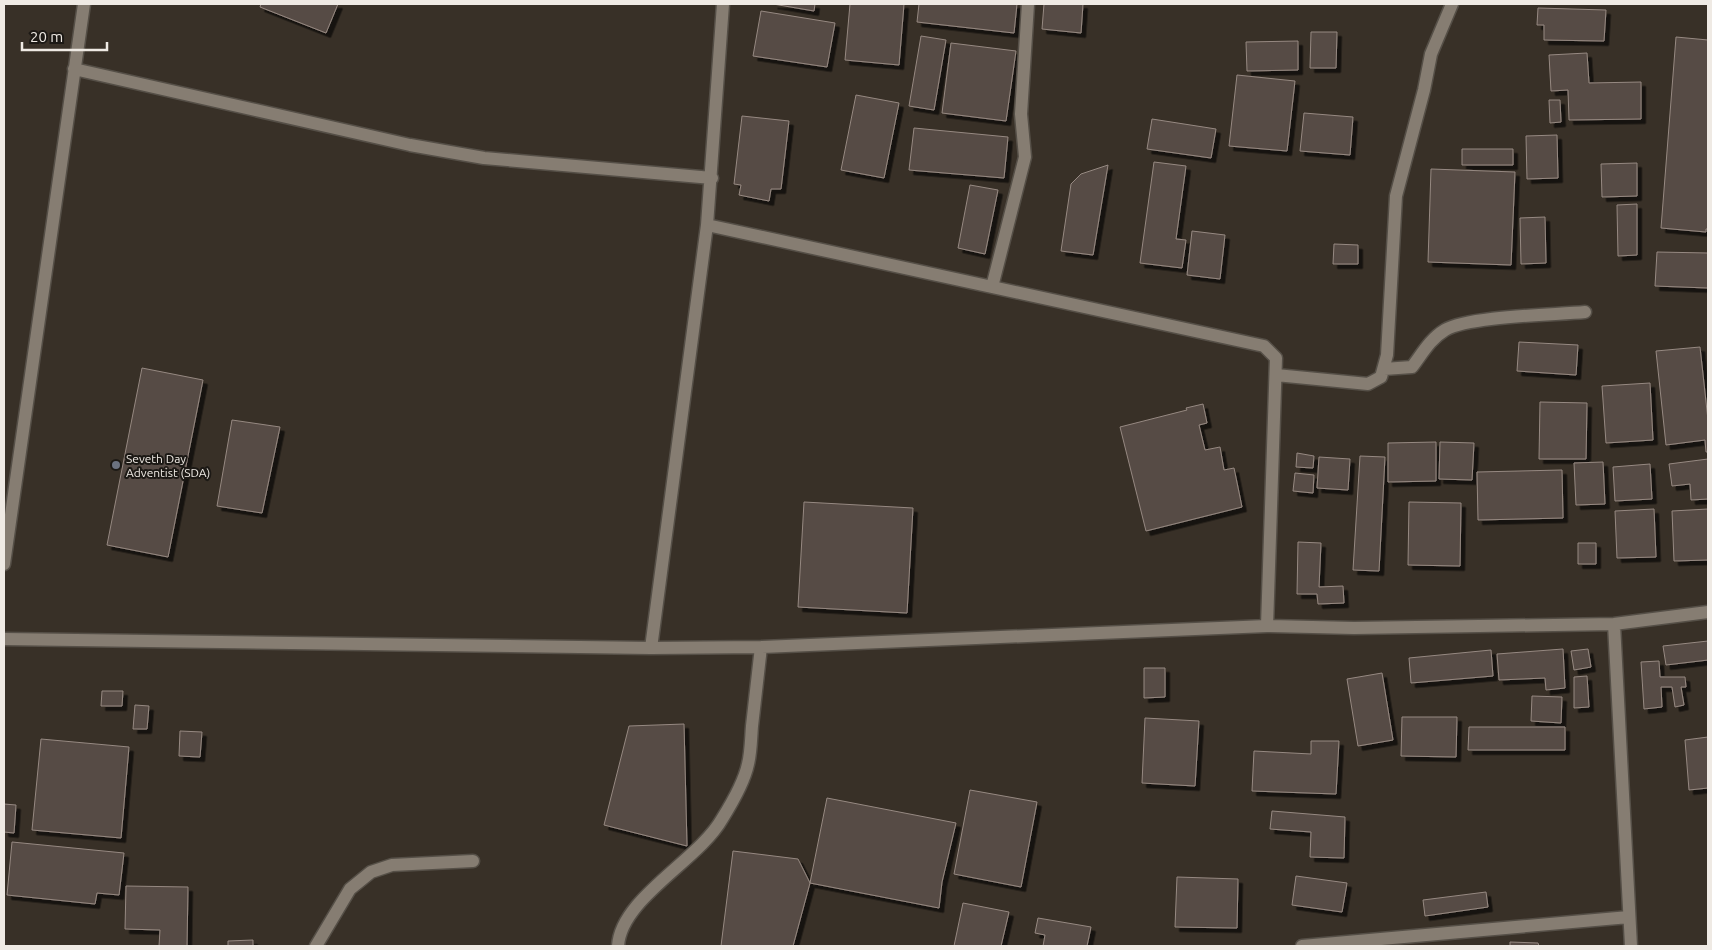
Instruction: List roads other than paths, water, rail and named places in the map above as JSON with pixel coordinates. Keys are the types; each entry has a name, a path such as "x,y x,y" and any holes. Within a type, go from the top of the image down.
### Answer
{"street":[{"path":"4,564 84,4"},
{"path":"651,648 707,225 712,178 723,4"},
{"path":"992,287 1025,157 1021,114 1028,4"},
{"path":"1276,374 1368,384 1381,377 1387,354 1396,196 1424,90 1431,54 1452,4"},
{"path":"74,69 410,145 484,158 712,178"},
{"path":"707,225 1264,346 1276,358 1267,626"},
{"path":"1384,368 1412,367 1433,339 1446,330 1467,322 1585,312"},
{"path":"4,639 651,648 761,647 1267,626 1354,628 1614,624 1708,612"},
{"path":"1614,624 1632,946"},
{"path":"618,946 619,939 635,907 662,879 688,859 712,836 738,788 748,764 761,647"},
{"path":"316,946 350,889 371,872 392,866 473,861"},
{"path":"1302,946 1630,917"}],"place":[{"name":"Seveth Day Adventist (SDA)","path":"116,465"}]}
